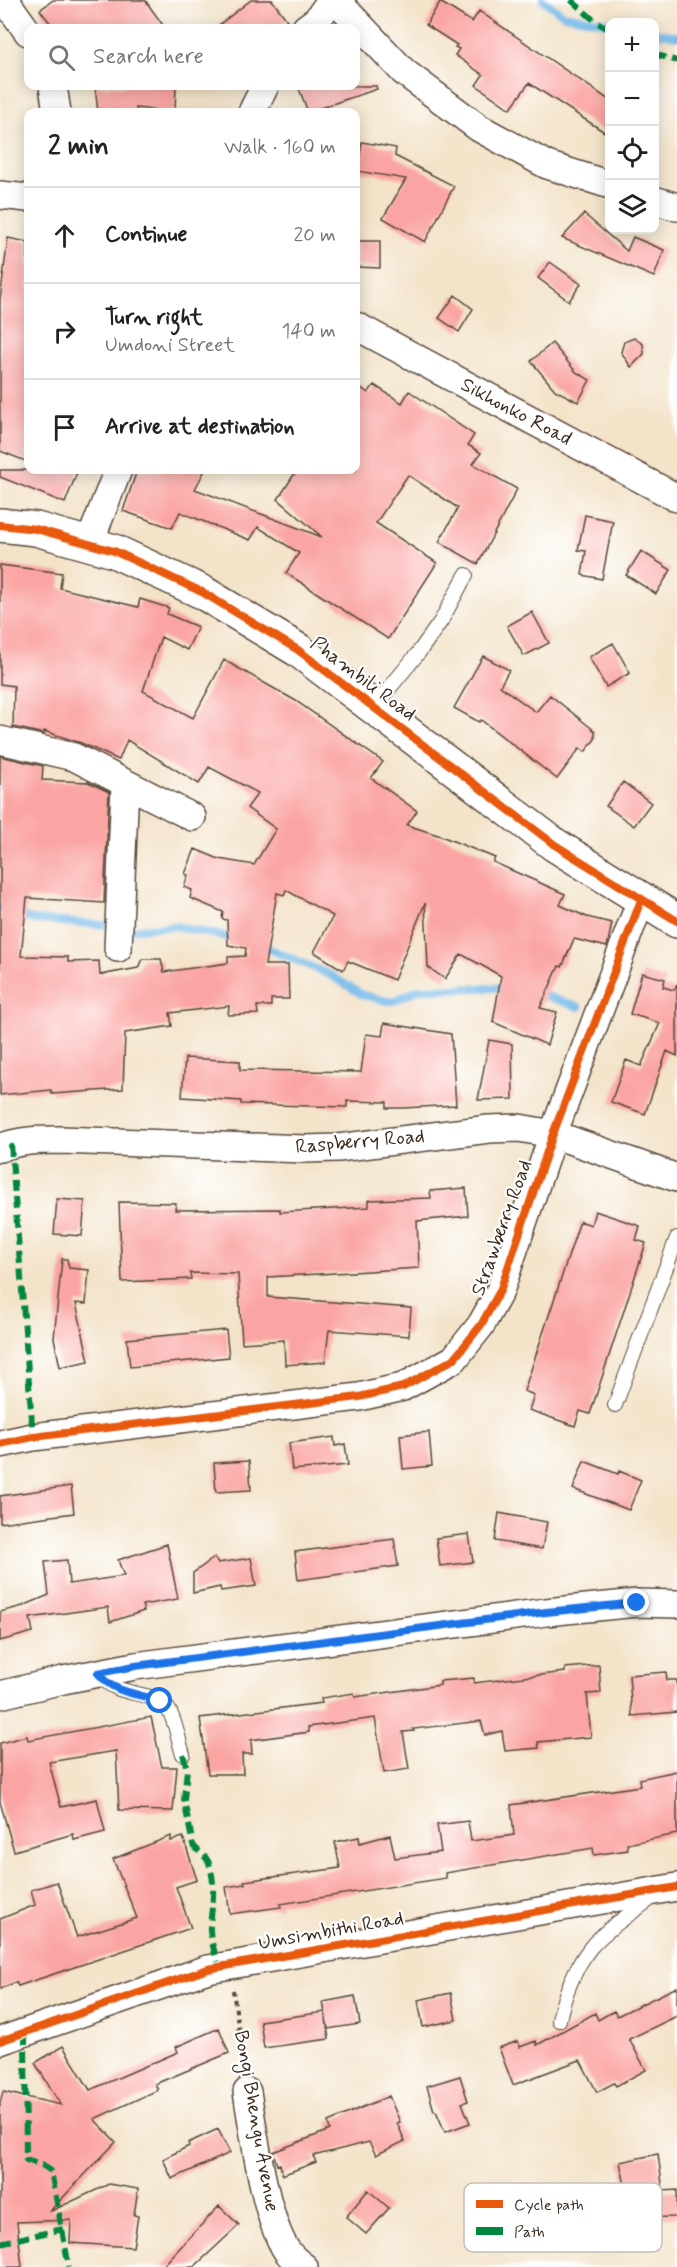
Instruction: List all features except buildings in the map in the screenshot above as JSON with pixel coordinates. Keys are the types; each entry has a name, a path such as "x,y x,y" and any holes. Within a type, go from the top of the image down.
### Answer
{"street":[{"path":"5,0 24,26"},
{"path":"311,24 331,0"},
{"path":"336,0 359,24"},
{"path":"360,25 404,72 479,128 547,165 605,184"},
{"path":"54,90 56,108"},
{"path":"254,108 264,90"},
{"path":"0,195 24,198"},
{"path":"659,202 677,207"},
{"name":"Sikhonko Road","path":"360,328 677,498"},
{"path":"89,544 116,474"},
{"name":"Phambili Road","path":"0,525 36,528 114,551 202,592 298,650 555,845 677,921"},
{"path":"0,740 74,756 192,818"},
{"path":"118,948 125,784"},
{"name":"Strawberry Road","path":"0,1444 33,1437 359,1396 403,1387 454,1359 481,1324 500,1291 553,1134 641,900"},
{"name":"Raspberry Road","path":"0,1148 31,1141 60,1140 305,1149 338,1148 489,1129 519,1128 553,1134 677,1178"},
{"path":"0,1695 135,1666 546,1612 637,1603 677,1604"},
{"name":"Umsimbithi Road","path":"0,2041 208,1969 670,1888"},
{"name":"Bongi Bhengu Avenue","path":"247,2092 273,2217 286,2250 304,2267"}],"lane":[{"path":"374,707 441,621 466,575"},
{"path":"615,1405 677,1238"},
{"path":"98,1673 104,1682 116,1689 160,1701 168,1708 183,1754"},
{"path":"559,2020 571,1982 591,1947 611,1929 670,1888"}],"waterway":[{"path":"543,0 564,15 605,22"},
{"path":"659,33 677,36"},
{"path":"0,908 34,920 105,925"},
{"path":"124,930 175,926 236,939"},
{"path":"258,944 328,974 363,995 387,1001 393,1001 420,989 508,986"},
{"path":"537,993 579,1007"}],"marked path":[{"path":"571,0 605,27"},
{"path":"659,56 677,61"},
{"path":"11,1144 33,1437"},
{"path":"183,1754 187,1769 184,1800 193,1845 205,1857 211,1869 213,1894 210,1931 219,1967"},
{"path":"25,2032 26,2160 42,2165 51,2171 69,2267"},
{"path":"0,2243 63,2229"}],"cycle path":[{"path":"0,525 36,529 114,551 202,592 298,650 555,845 677,921"},
{"path":"0,1444 33,1437 359,1397 403,1387 454,1359 481,1325 500,1291 553,1134 641,900"},
{"path":"0,2041 208,1969 677,1887"}],"route":[{"path":"160,1701 116,1689 104,1682 98,1673 135,1666 546,1612 637,1603"}]}
